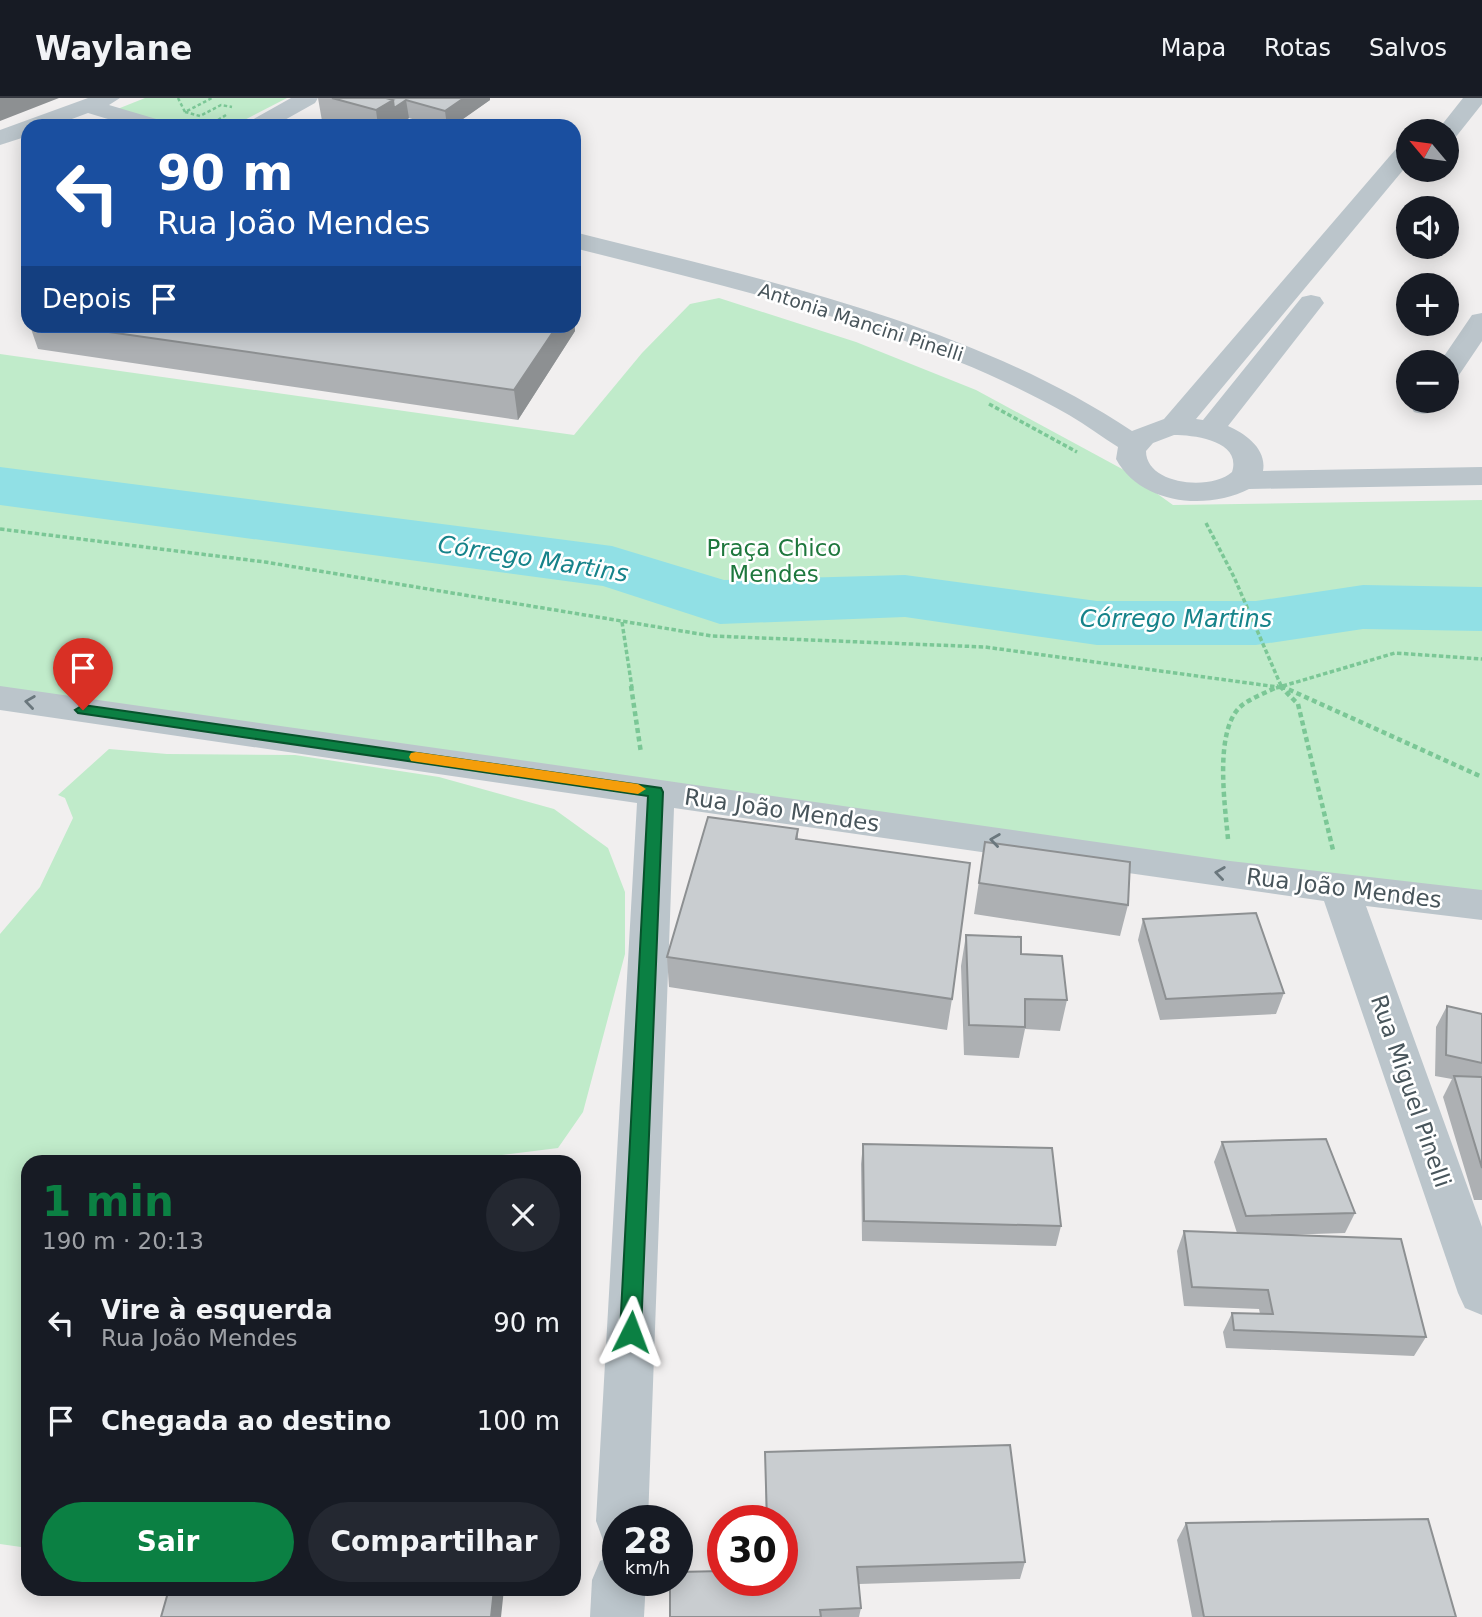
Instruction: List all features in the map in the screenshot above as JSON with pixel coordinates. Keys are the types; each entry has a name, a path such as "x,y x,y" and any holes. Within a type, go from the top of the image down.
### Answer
{"street":[{"path":"270,119 307,98"},
{"path":"1433,119 1451,98"},
{"path":"1458,119 1475,98"},
{"path":"52,119 98,102 139,119"},
{"path":"0,138 21,130"},
{"path":"1174,426 1396,163"},
{"path":"1210,430 1408,182"},
{"name":"Antonia Mancini Pinelli","path":"581,242 803,300 962,353 1073,405 1133,444"},
{"path":"1459,355 1482,321"},
{"path":"1242,480 1250,465 1247,454 1233,440 1210,430 1174,426 1156,428 1141,435 1133,444 1130,455 1136,467 1147,477 1164,486 1205,492 1224,489 1242,480 1482,476"},
{"name":"Rua João Mendes","path":"0,698 1230,875 1482,905"},
{"path":"623,1505 656,792"},
{"name":"Rua Miguel Pinelli","path":"1340,889 1482,1293"},
{"path":"617,1617 618,1596"}],"path":[{"path":"178,98 185,112 200,116 221,105 238,109 220,119"},
{"path":"185,112 212,98"},
{"path":"1206,522 1234,577 1280,686 1298,704 1340,889"},
{"path":"0,529 265,562 712,636 985,647 1280,686 1482,777"},
{"path":"1230,875 1223,783 1225,737 1240,707 1280,686 1395,653 1482,659"}],"green space":[{"path":"145,98 287,98 246,119 136,119 110,112"},
{"name":"Praça Chico Mendes","path":"719,298 856,342 976,390 1124,470 1173,505 1482,500 1482,897 0,691 0,354 574,435 642,353 690,304"},
{"path":"109,749 167,754 295,755 439,777 554,809 608,848 625,892 625,954 583,1112 558,1148 502,1155 21,1155 21,1547 0,1544 0,934 40,887 73,818 65,798 58,795"}],"building":[{"path":"332,98 386,98 393,100 376,110"},
{"path":"386,98 464,98 445,111 406,100 394,108 393,100"},
{"path":"116,333 552,333 514,390"},
{"path":"708,817 798,829 796,839 970,863 952,999 667,957"},
{"path":"985,842 1130,862 1128,905 979,883"},
{"path":"1256,913 1284,993 1166,999 1143,919"},
{"path":"966,935 1021,937 1021,954 1062,956 1067,1000 1025,999 1025,1027 969,1025"},
{"path":"1447,1006 1482,1014 1482,1063 1446,1055"},
{"path":"1454,1076 1482,1077 1482,1168"},
{"path":"1326,1139 1355,1213 1246,1216 1222,1142"},
{"path":"863,1144 1052,1148 1061,1226 864,1221"},
{"path":"1184,1231 1401,1239 1426,1337 1234,1330 1232,1313 1273,1314 1268,1290 1192,1287"},
{"path":"1010,1445 1025,1562 857,1567 861,1608 820,1610 821,1617 670,1617 670,1596 693,1596 693,1572 707,1571 707,1596 798,1596 798,1505 767,1505 765,1452"},
{"path":"1428,1519 1456,1617 1204,1617 1186,1523"},
{"path":"167,1596 493,1596 491,1617 161,1617"}],"waterway":[{"name":"Córrego Martins","path":"0,486 612,567 720,602 905,596 1097,623 1256,623 1363,607 1482,609"}],"slow traffic":[{"path":"416,757 638,789"}],"route":[{"path":"83,710 656,792 631,1332"}]}
